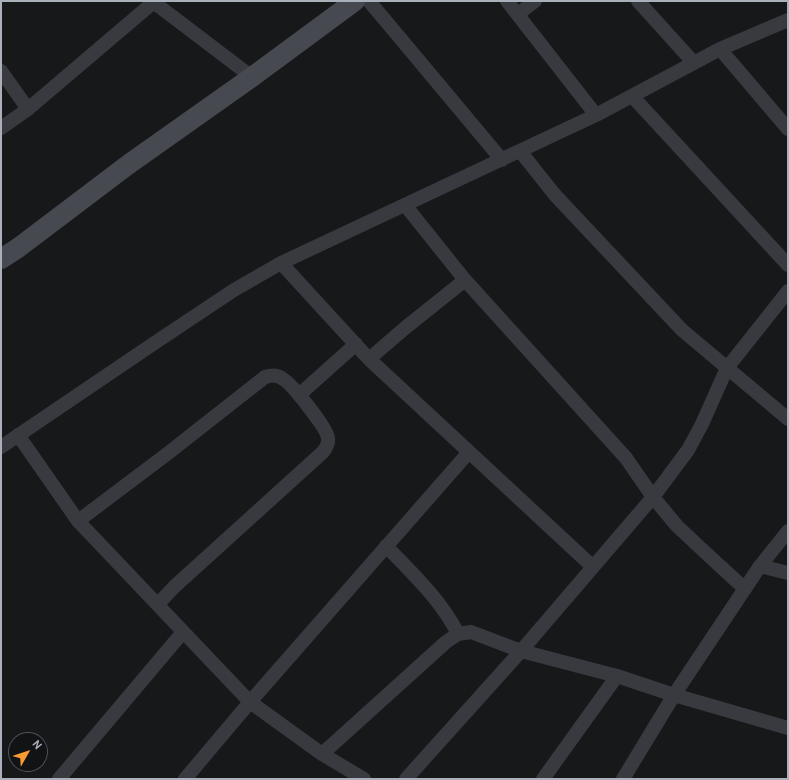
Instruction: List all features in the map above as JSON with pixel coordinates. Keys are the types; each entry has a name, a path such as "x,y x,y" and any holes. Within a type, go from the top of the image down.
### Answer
{"main road":[{"path":"1,259 18,248 129,164 355,1"}],"street":[{"path":"1,128 28,109 153,1 252,76"},
{"path":"369,1 502,160"},
{"path":"507,1 596,115"},
{"path":"518,14 535,1"},
{"path":"638,1 694,63"},
{"path":"1,447 234,290 281,263 596,115 720,49 788,20"},
{"path":"720,49 788,129"},
{"path":"1,71 28,109"},
{"path":"632,96 788,265"},
{"path":"520,151 555,195 682,330 788,419"},
{"path":"405,205 465,280 626,458 653,497 677,526 746,589"},
{"path":"281,263 369,359 593,567"},
{"path":"369,359 465,280"},
{"path":"406,779 521,651 653,497 688,450 728,368 788,290"},
{"path":"299,395 356,344"},
{"path":"78,521 167,454 265,377 272,375 283,378 299,395 324,427 328,438 327,445 323,452 174,587 158,604"},
{"path":"18,435 78,521 250,702 322,754 364,779"},
{"path":"185,779 250,702 469,452"},
{"path":"623,779 674,696 760,566 788,531"},
{"path":"386,546 432,594 451,619 458,634"},
{"path":"760,566 788,573"},
{"path":"59,779 183,632"},
{"path":"322,754 446,642 458,634 471,632 521,651 617,676 674,696 788,728"},
{"path":"543,779 617,676"}]}
